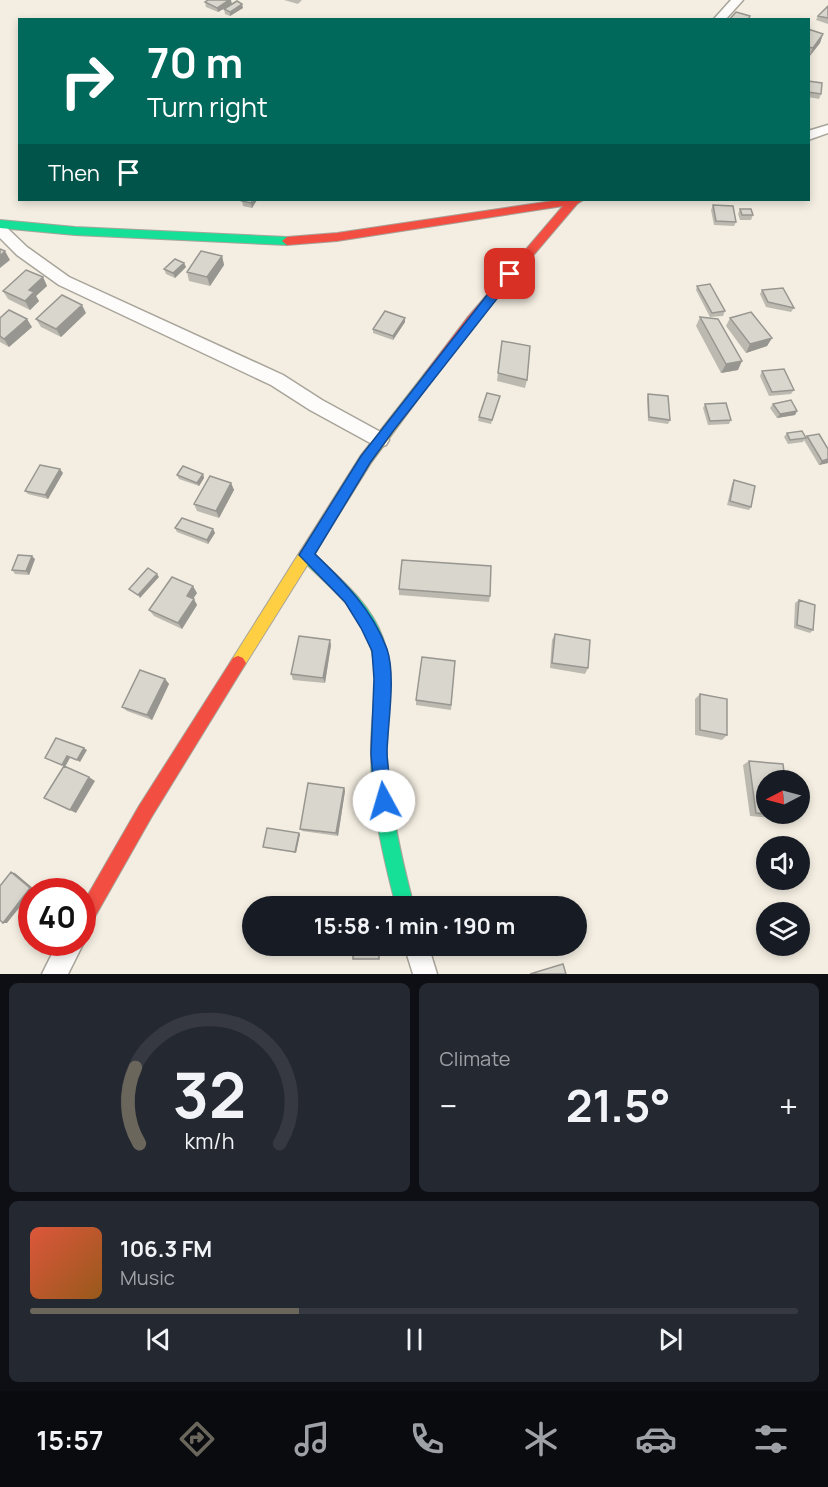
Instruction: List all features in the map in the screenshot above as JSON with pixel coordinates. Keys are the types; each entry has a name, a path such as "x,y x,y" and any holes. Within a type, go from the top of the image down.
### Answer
{"street":[{"path":"720,18 737,0"},
{"path":"810,135 828,129"},
{"path":"0,224 75,231 280,241 337,237 569,201"},
{"path":"96,898 145,812 366,459 471,321 574,201"},
{"path":"0,229 22,251 64,281 267,375 315,405 380,440"},
{"path":"306,555 350,598 367,623 380,651 382,679 379,754 387,825 403,896"},
{"path":"54,974 64,956"},
{"path":"419,956 425,974"}],"building":[{"path":"229,0 217,8 205,2"},
{"path":"237,1 242,4 230,12 224,9"},
{"path":"828,6 828,18 818,16"},
{"path":"736,12 750,16 749,18 731,18"},
{"path":"810,30 823,34 813,48 810,47"},
{"path":"810,81 822,83 821,94 810,92"},
{"path":"713,205 733,206 736,222 716,221"},
{"path":"740,209 751,209 753,215 742,215"},
{"path":"201,251 222,256 207,277 187,272"},
{"path":"175,259 184,263 173,273 164,269"},
{"path":"26,270 43,277 29,290 34,292 25,301 3,291"},
{"path":"710,284 725,311 712,313 697,286"},
{"path":"783,288 794,308 768,302 762,290"},
{"path":"62,295 82,305 56,329 36,319"},
{"path":"9,310 27,319 4,339 0,336 0,318"},
{"path":"385,311 405,318 393,336 373,329"},
{"path":"751,312 772,338 750,344 730,318"},
{"path":"700,317 718,319 742,361 726,364"},
{"path":"502,341 530,346 527,380 498,373"},
{"path":"784,369 794,390 772,392 762,371"},
{"path":"487,393 500,396 492,420 479,417"},
{"path":"648,394 668,396 670,420 649,417"},
{"path":"791,400 797,411 780,414 773,404"},
{"path":"726,403 731,420 710,421 705,404"},
{"path":"802,431 806,438 790,440 787,433"},
{"path":"819,434 828,449 828,459 822,461 807,436"},
{"path":"40,465 60,469 45,495 25,491"},
{"path":"183,466 203,474 197,483 177,475"},
{"path":"210,476 231,483 216,511 194,504"},
{"path":"734,480 755,486 751,507 730,501"},
{"path":"182,518 213,529 207,540 175,528"},
{"path":"18,555 32,556 26,571 12,570"},
{"path":"402,560 491,566 490,596 399,589"},
{"path":"148,568 157,574 138,595 129,589"},
{"path":"172,577 193,586 187,596 194,599 178,623 149,610"},
{"path":"799,600 815,605 813,630 797,625"},
{"path":"555,634 590,640 588,668 552,663"},
{"path":"299,636 330,640 323,678 291,674"},
{"path":"422,657 455,661 451,705 416,700"},
{"path":"140,670 165,679 147,715 122,707"},
{"path":"700,694 727,699 727,735 700,730"},
{"path":"56,738 84,748 77,760 67,756 62,765 45,758"},
{"path":"749,761 783,764 784,770 756,770 756,813"},
{"path":"64,766 89,777 70,810 44,798"},
{"path":"308,783 344,788 336,833 300,829"},
{"path":"267,828 299,833 295,852 263,847"},
{"path":"11,872 18,878 18,904 3,923 0,920 0,886"},
{"path":"353,956 379,956 379,959 353,959"},
{"path":"563,964 566,974 530,974"}],"traffic: fast":[{"path":"0,224 75,231 287,241"},
{"path":"306,555 355,604 370,627 380,653 382,667 380,772 384,811 403,896"}],"traffic: slow":[{"path":"238,663 366,459 429,376"}],"traffic: jam":[{"path":"287,241 337,237 571,201"},
{"path":"429,376 471,321 573,201"},
{"path":"96,898 145,812 238,663"}],"route":[{"path":"384,801 379,754 382,679 380,651 367,623 350,598 306,555 366,459 471,321 510,274"}]}
